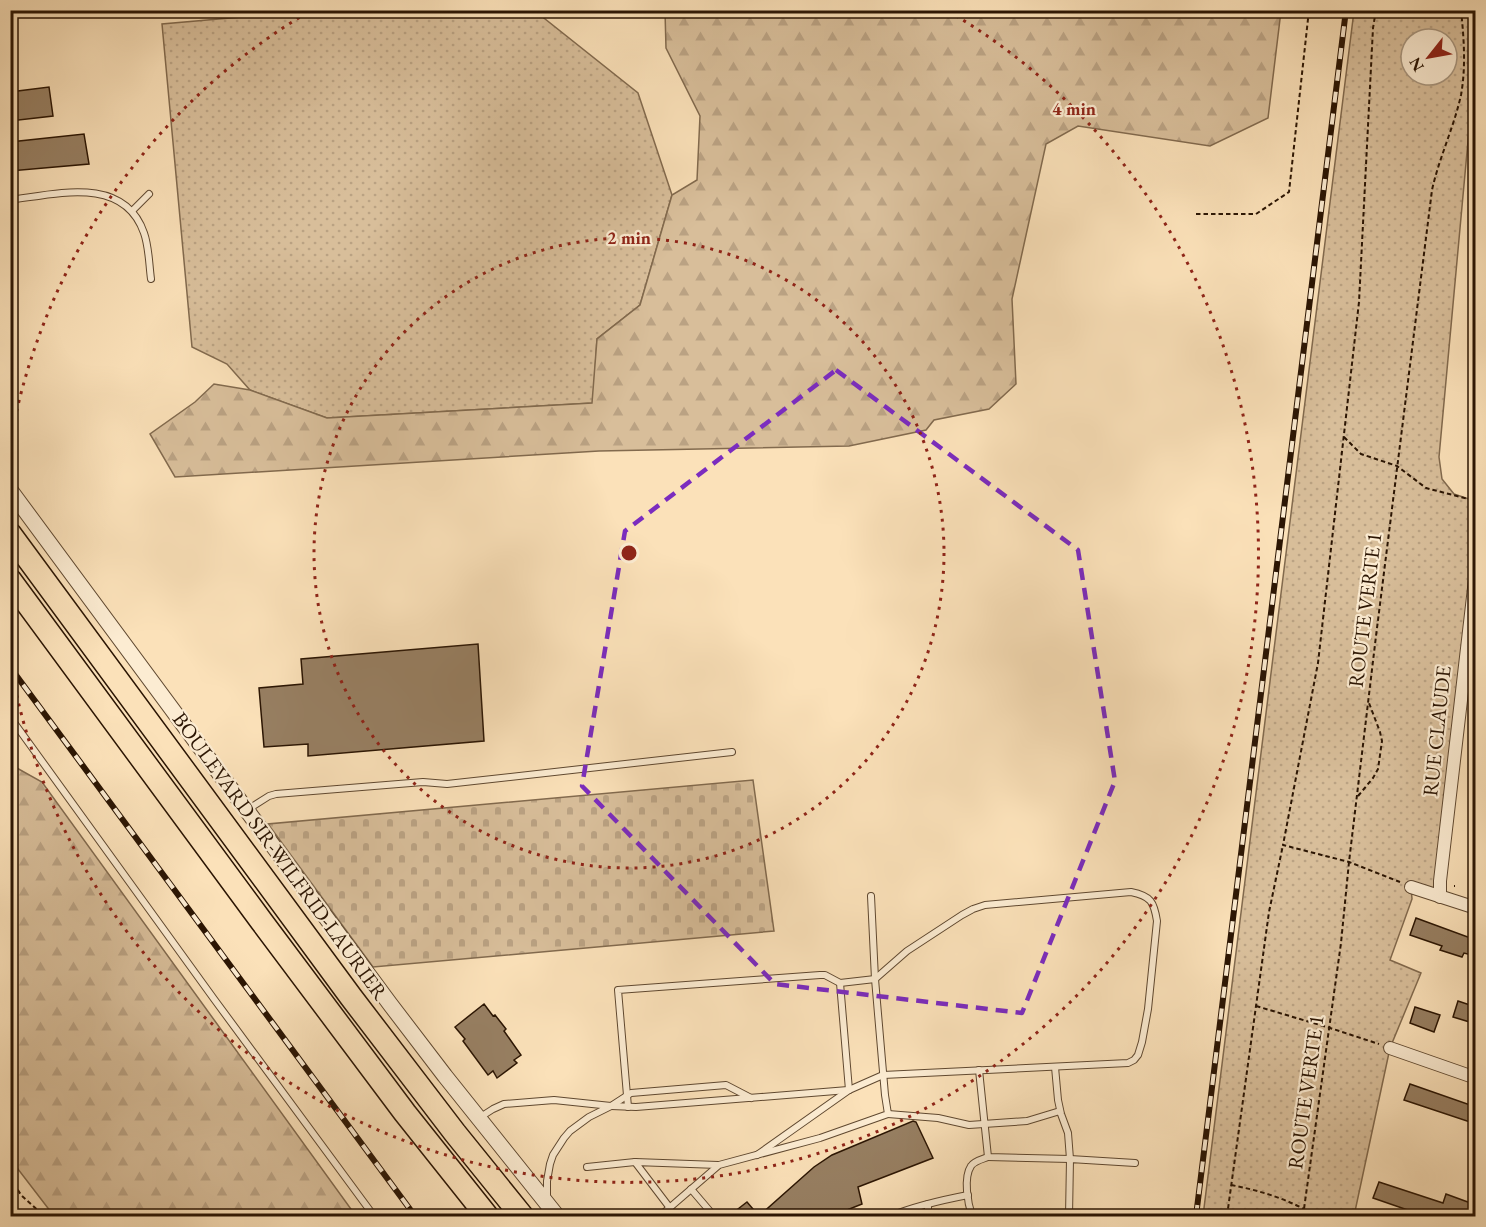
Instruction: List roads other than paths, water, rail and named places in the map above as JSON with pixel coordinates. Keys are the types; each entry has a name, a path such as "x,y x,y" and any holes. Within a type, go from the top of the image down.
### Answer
{"highway":[{"name":"BOULEVARD SIR-WILFRID-LAURIER","path":"10,534 351,997 522,1216"},
{"path":"10,580 269,932 487,1216"},
{"path":"439,1156 475,1216"}],"street":[{"name":"BOULEVARD SIR-WILFRID-LAURIER","path":"10,490 390,1004 552,1210"},
{"name":"RUE CLAUDE","path":"1440,897 1476,571"},
{"path":"1411,887 1476,908"},
{"path":"1390,1048 1476,1078"}],"lane":[{"path":"10,200 87,192 116,199 132,211 145,234 151,279"},
{"path":"132,211 149,194"},
{"path":"10,717 374,1216"},
{"path":"247,810 273,794 423,782 447,784 732,752"},
{"path":"628,1107 618,990 820,975 825,975 840,983 875,979 907,951 962,915 985,905 1131,892 1144,895 1151,900 1157,921 1148,1010 1142,1042 1134,1060 1128,1063 883,1075 849,1090 757,1155"},
{"path":"871,896 875,979 888,1114"},
{"path":"840,983 849,1090"},
{"path":"1055,1067 1060,1111 1068,1133 1069,1216"},
{"path":"979,1070 988,1157"},
{"path":"552,1210 548,1173 558,1147 579,1123 627,1095 726,1085 751,1099"},
{"path":"479,1119 493,1108 510,1103 554,1100 628,1107 849,1090"},
{"path":"587,1167 634,1162 719,1165 820,1138 888,1114 938,1118 969,1125 985,1125 1026,1121 1060,1111"},
{"path":"972,1216 968,1195 968,1175 971,1166 976,1161 988,1157 1135,1163"},
{"path":"634,1162 670,1208"},
{"path":"660,1216 719,1165"},
{"path":"691,1189 714,1216"},
{"path":"891,1216 928,1204 968,1195"},
{"path":"928,1204 928,1216"}],"railway":[{"path":"1196,1216 1346,10"},
{"path":"10,667 415,1216"}]}
